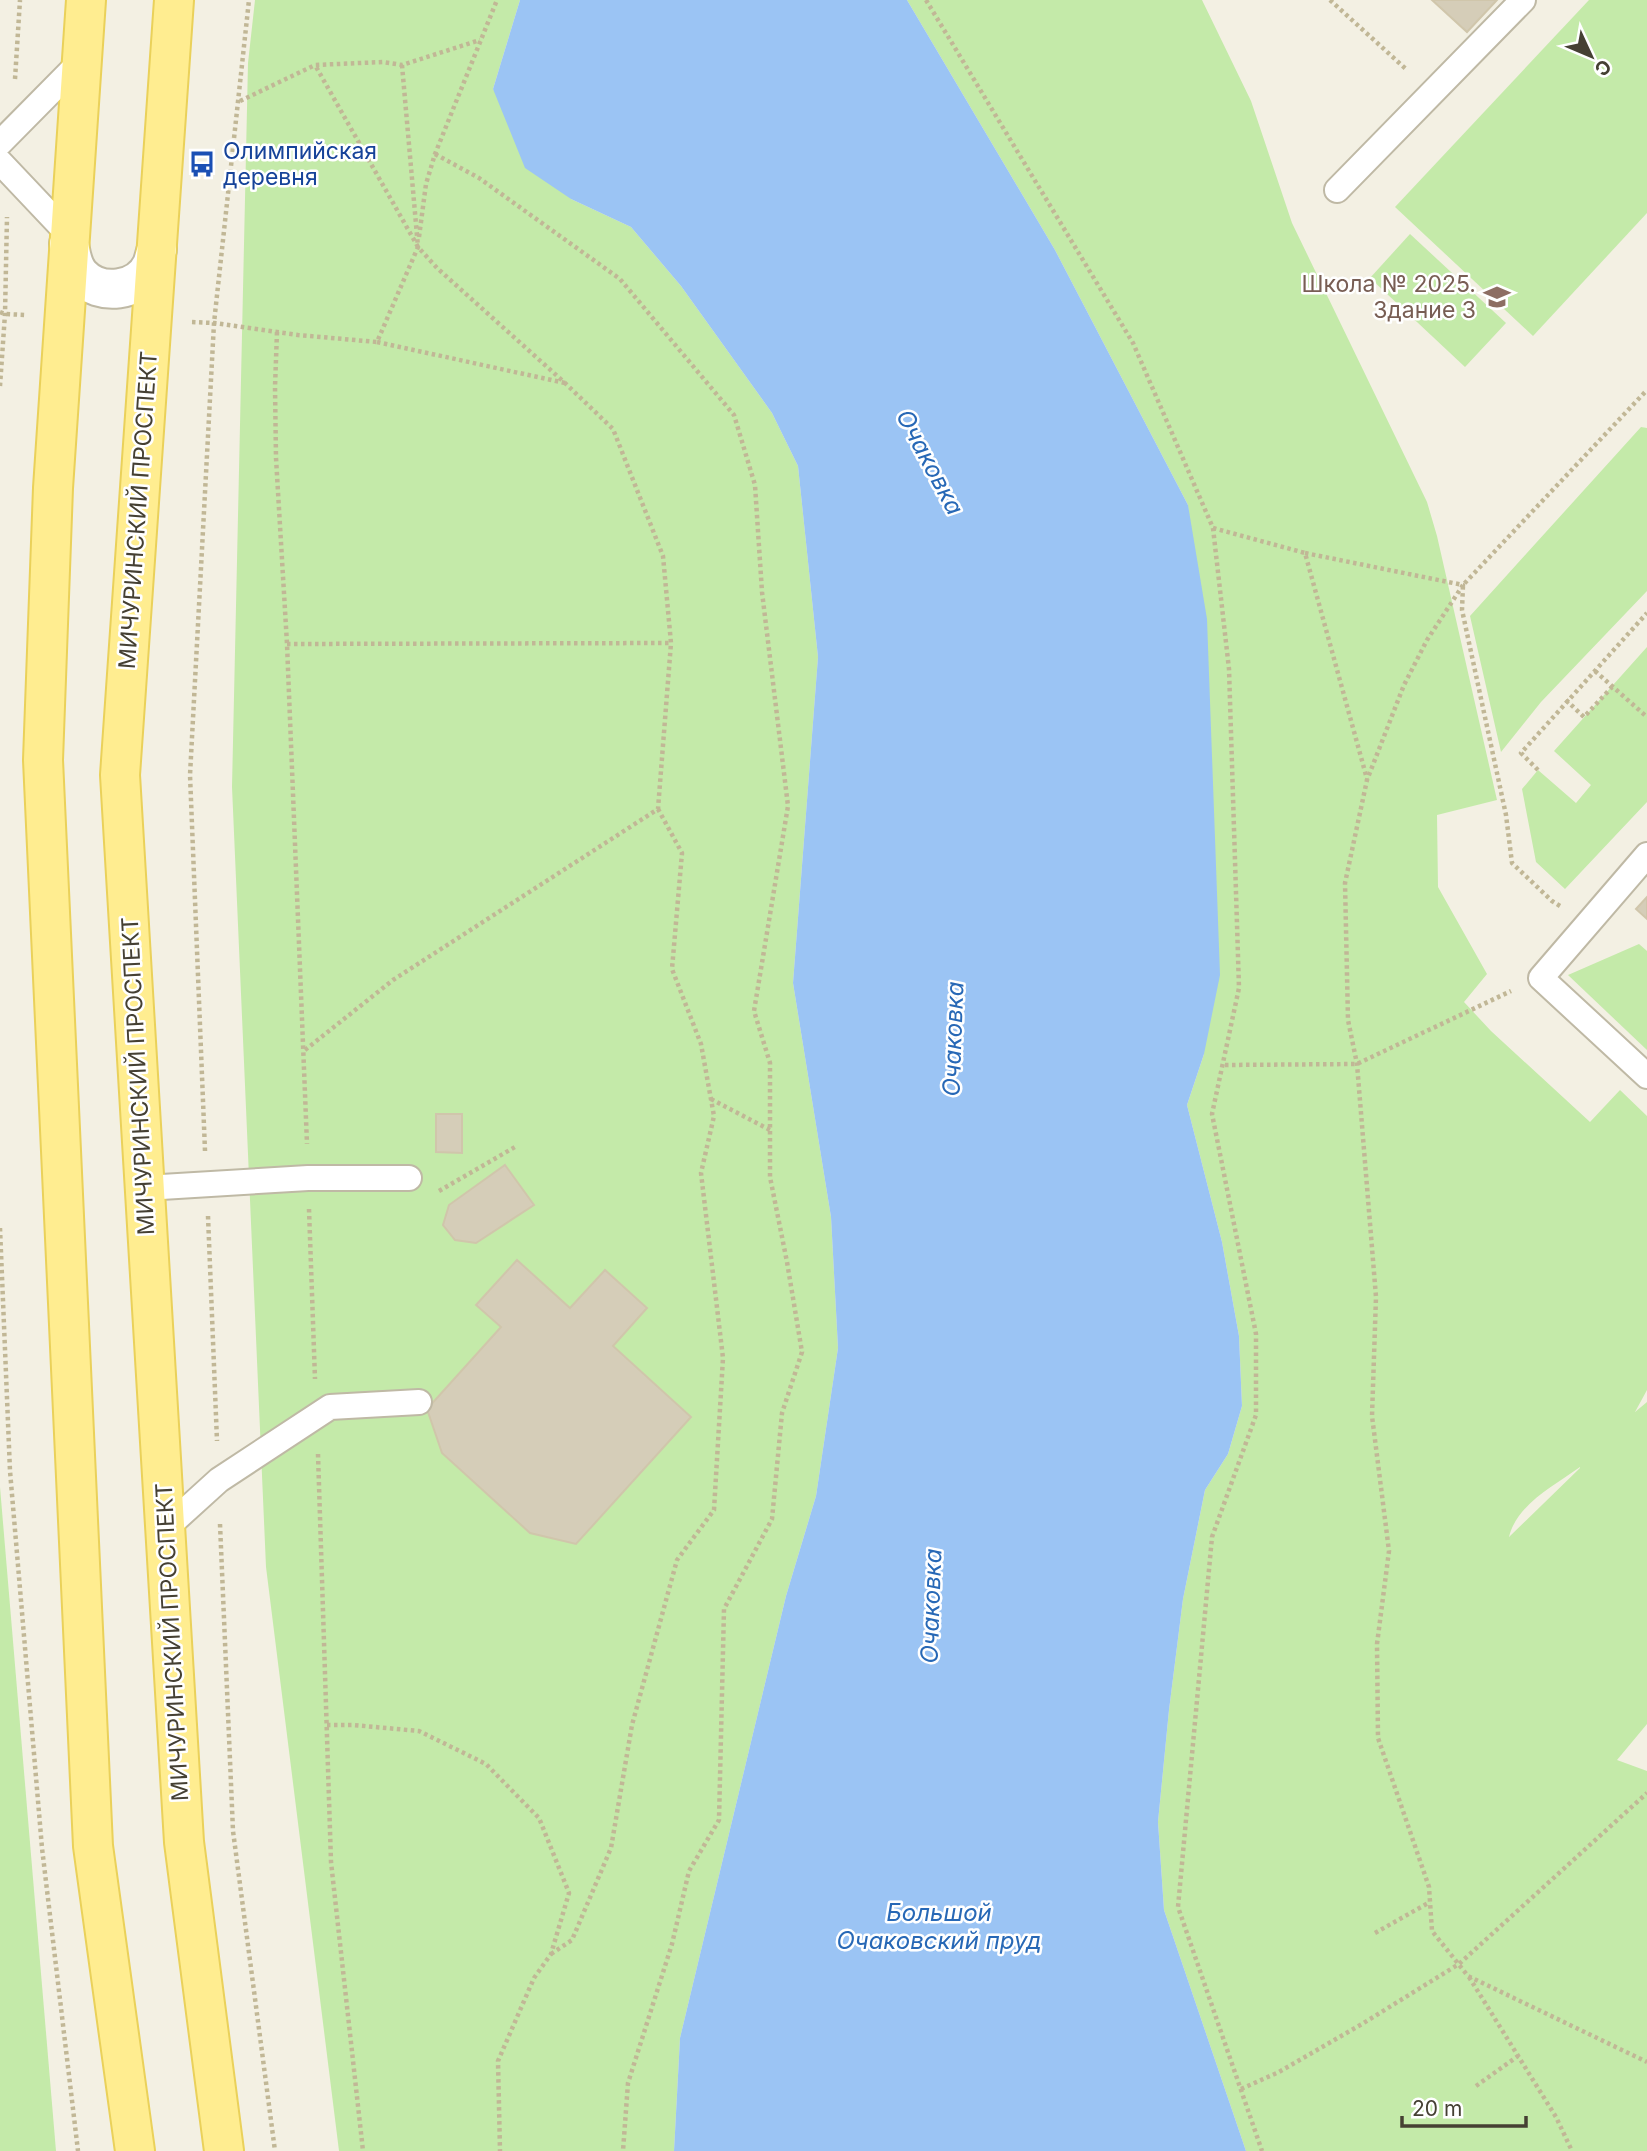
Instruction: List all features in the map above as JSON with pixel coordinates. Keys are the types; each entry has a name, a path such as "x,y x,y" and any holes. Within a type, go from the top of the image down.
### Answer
{"main road":[{"path":"86,0 53,488 43,760 93,1846 135,2151"},
{"name":"МИЧУРИНСКИЙ ПРОСПЕКТ","path":"174,0 120,775 184,1842 224,2151"}],"street":[{"path":"69,240 71,260 80,275 94,285 110,290 127,287 142,279 152,265 157,249"}],"lane":[{"path":"1336,190 1523,0"},
{"path":"0,144 82,60"},
{"path":"0,162 69,240"},
{"path":"1647,855 1541,978 1647,1076"},
{"path":"145,1188 308,1178 408,1178"},
{"path":"165,1529 219,1480 330,1407 419,1402"}],"path":[{"path":"249,0 214,323 190,775 233,1831 275,2151"},
{"path":"377,342 418,247 426,184 435,154 497,0"},
{"path":"926,0 1133,343 1213,528 1229,669 1239,988 1212,1114 1256,1334 1256,1415 1212,1536 1178,1907 1262,2151"},
{"path":"1330,0 1432,93"},
{"path":"239,102 316,65 383,62 402,65 480,40"},
{"path":"316,65 418,247 612,429 663,556 671,643 658,809 682,853 672,969 701,1044 714,1116 701,1173 723,1358 714,1510 677,1560 632,1725 611,1848 572,1940 551,1954"},
{"path":"402,65 418,247"},
{"path":"435,154 479,178 620,279 734,415 755,485 762,592 788,806 754,1012 770,1063 770,1177 802,1352 782,1413 772,1518 724,1609 719,1820 689,1871 673,1944 628,2083 623,2151"},
{"path":"0,312 5,314 0,386"},
{"path":"214,323 377,342 565,383"},
{"path":"277,332 276,457 305,1050 331,1862 363,2151"},
{"path":"1572,2151 1556,2117 1468,1976 1432,1931 1429,1887 1378,1738 1377,1644 1389,1551 1372,1416 1376,1297 1357,1064 1348,1020 1345,883 1367,780 1404,685 1427,640 1463,585 1647,390"},
{"path":"1213,528 1305,553 1463,585"},
{"path":"1305,553 1367,780"},
{"path":"1463,585 1462,610 1506,815 1513,863 1552,901 1587,923"},
{"path":"1538,770 1521,753 1647,612"},
{"path":"287,644 671,643"},
{"path":"1595,671 1647,717"},
{"path":"1566,700 1584,717 1612,687"},
{"path":"305,1050 393,979 658,809"},
{"path":"1224,1065 1357,1064 1541,978"},
{"path":"711,1099 770,1130"},
{"path":"408,1178 409,1193 435,1194 515,1147"},
{"path":"0,1228 10,1471 41,1848 78,2151"},
{"path":"327,1726 353,1725 419,1731 486,1764 539,1818 569,1893 551,1954 534,1978 498,2062 500,2151"},
{"path":"1241,2089 1279,2072 1459,1964 1647,1793"},
{"path":"1375,1933 1430,1902"},
{"path":"1468,1976 1647,2063"},
{"path":"1476,2086 1518,2056"}],"green space":[{"path":"255,0 520,0 493,89 571,199 631,227 681,286 772,413 798,466 818,657 793,983 831,1217 838,1348 816,1496 786,1596 680,2038 674,2151 339,2151 266,1567 232,787 248,63"},
{"path":"907,0 1202,0 1251,101 1292,223 1427,502 1437,536 1497,800 1437,815 1438,887 1487,974 1464,1002 1491,1031 1590,1122 1620,1090 1647,1116 1647,1390 1635,1412 1647,1402 1647,1724 1617,1760 1647,1771 1647,2151 1246,2151 1164,1910 1158,1822 1183,1599 1205,1490 1228,1454 1242,1406 1239,1336 1222,1242 1187,1105 1204,1054 1188,505 1055,250","holes":["1580,1468 1509,1537 1513,1525 1528,1505"]},
{"path":"1589,0 1647,0 1647,213 1533,336 1395,207"},
{"path":"1410,234 1506,323 1465,367 1370,278"},
{"path":"1641,427 1647,428 1647,591 1541,702 1501,752 1470,616"},
{"path":"1647,647 1647,802 1565,889 1536,862 1522,789 1538,770 1576,803 1591,785 1554,751"},
{"path":"1639,944 1647,951 1647,1050 1568,975"},
{"path":"0,1487 56,2151 0,2151"}],"water":[{"name":"Большой Очаковский пруд","path":"520,0 907,0 1055,250 1188,505 1207,619 1220,975 1204,1054 1187,1105 1222,1242 1239,1336 1242,1406 1228,1454 1205,1490 1183,1599 1158,1822 1164,1910 1246,2151 674,2151 680,2038 786,1596 816,1496 838,1348 831,1217 793,983 818,657 798,466 772,413 681,286 631,227 571,199 525,168 493,89"}],"building":[{"path":"1432,0 1497,0 1467,32"},
{"path":"1647,897 1647,919 1636,909"},
{"path":"436,1114 462,1114 462,1153 436,1152"},
{"path":"505,1165 534,1205 476,1243 455,1240 443,1225 449,1205"},
{"path":"517,1260 570,1308 605,1270 647,1308 613,1346 691,1417 576,1544 530,1533 442,1453 427,1409 501,1327 476,1305"}],"place":[{"name":"Олимпийская деревня","path":"202,164"},
{"name":"Школа № 2025. Здание 3","path":"1497,297"}],"water label":[{"name":"Очаковка","path":"930,462"},
{"name":"Очаковка","path":"953,1039"},
{"name":"Очаковка","path":"931,1606"}]}
